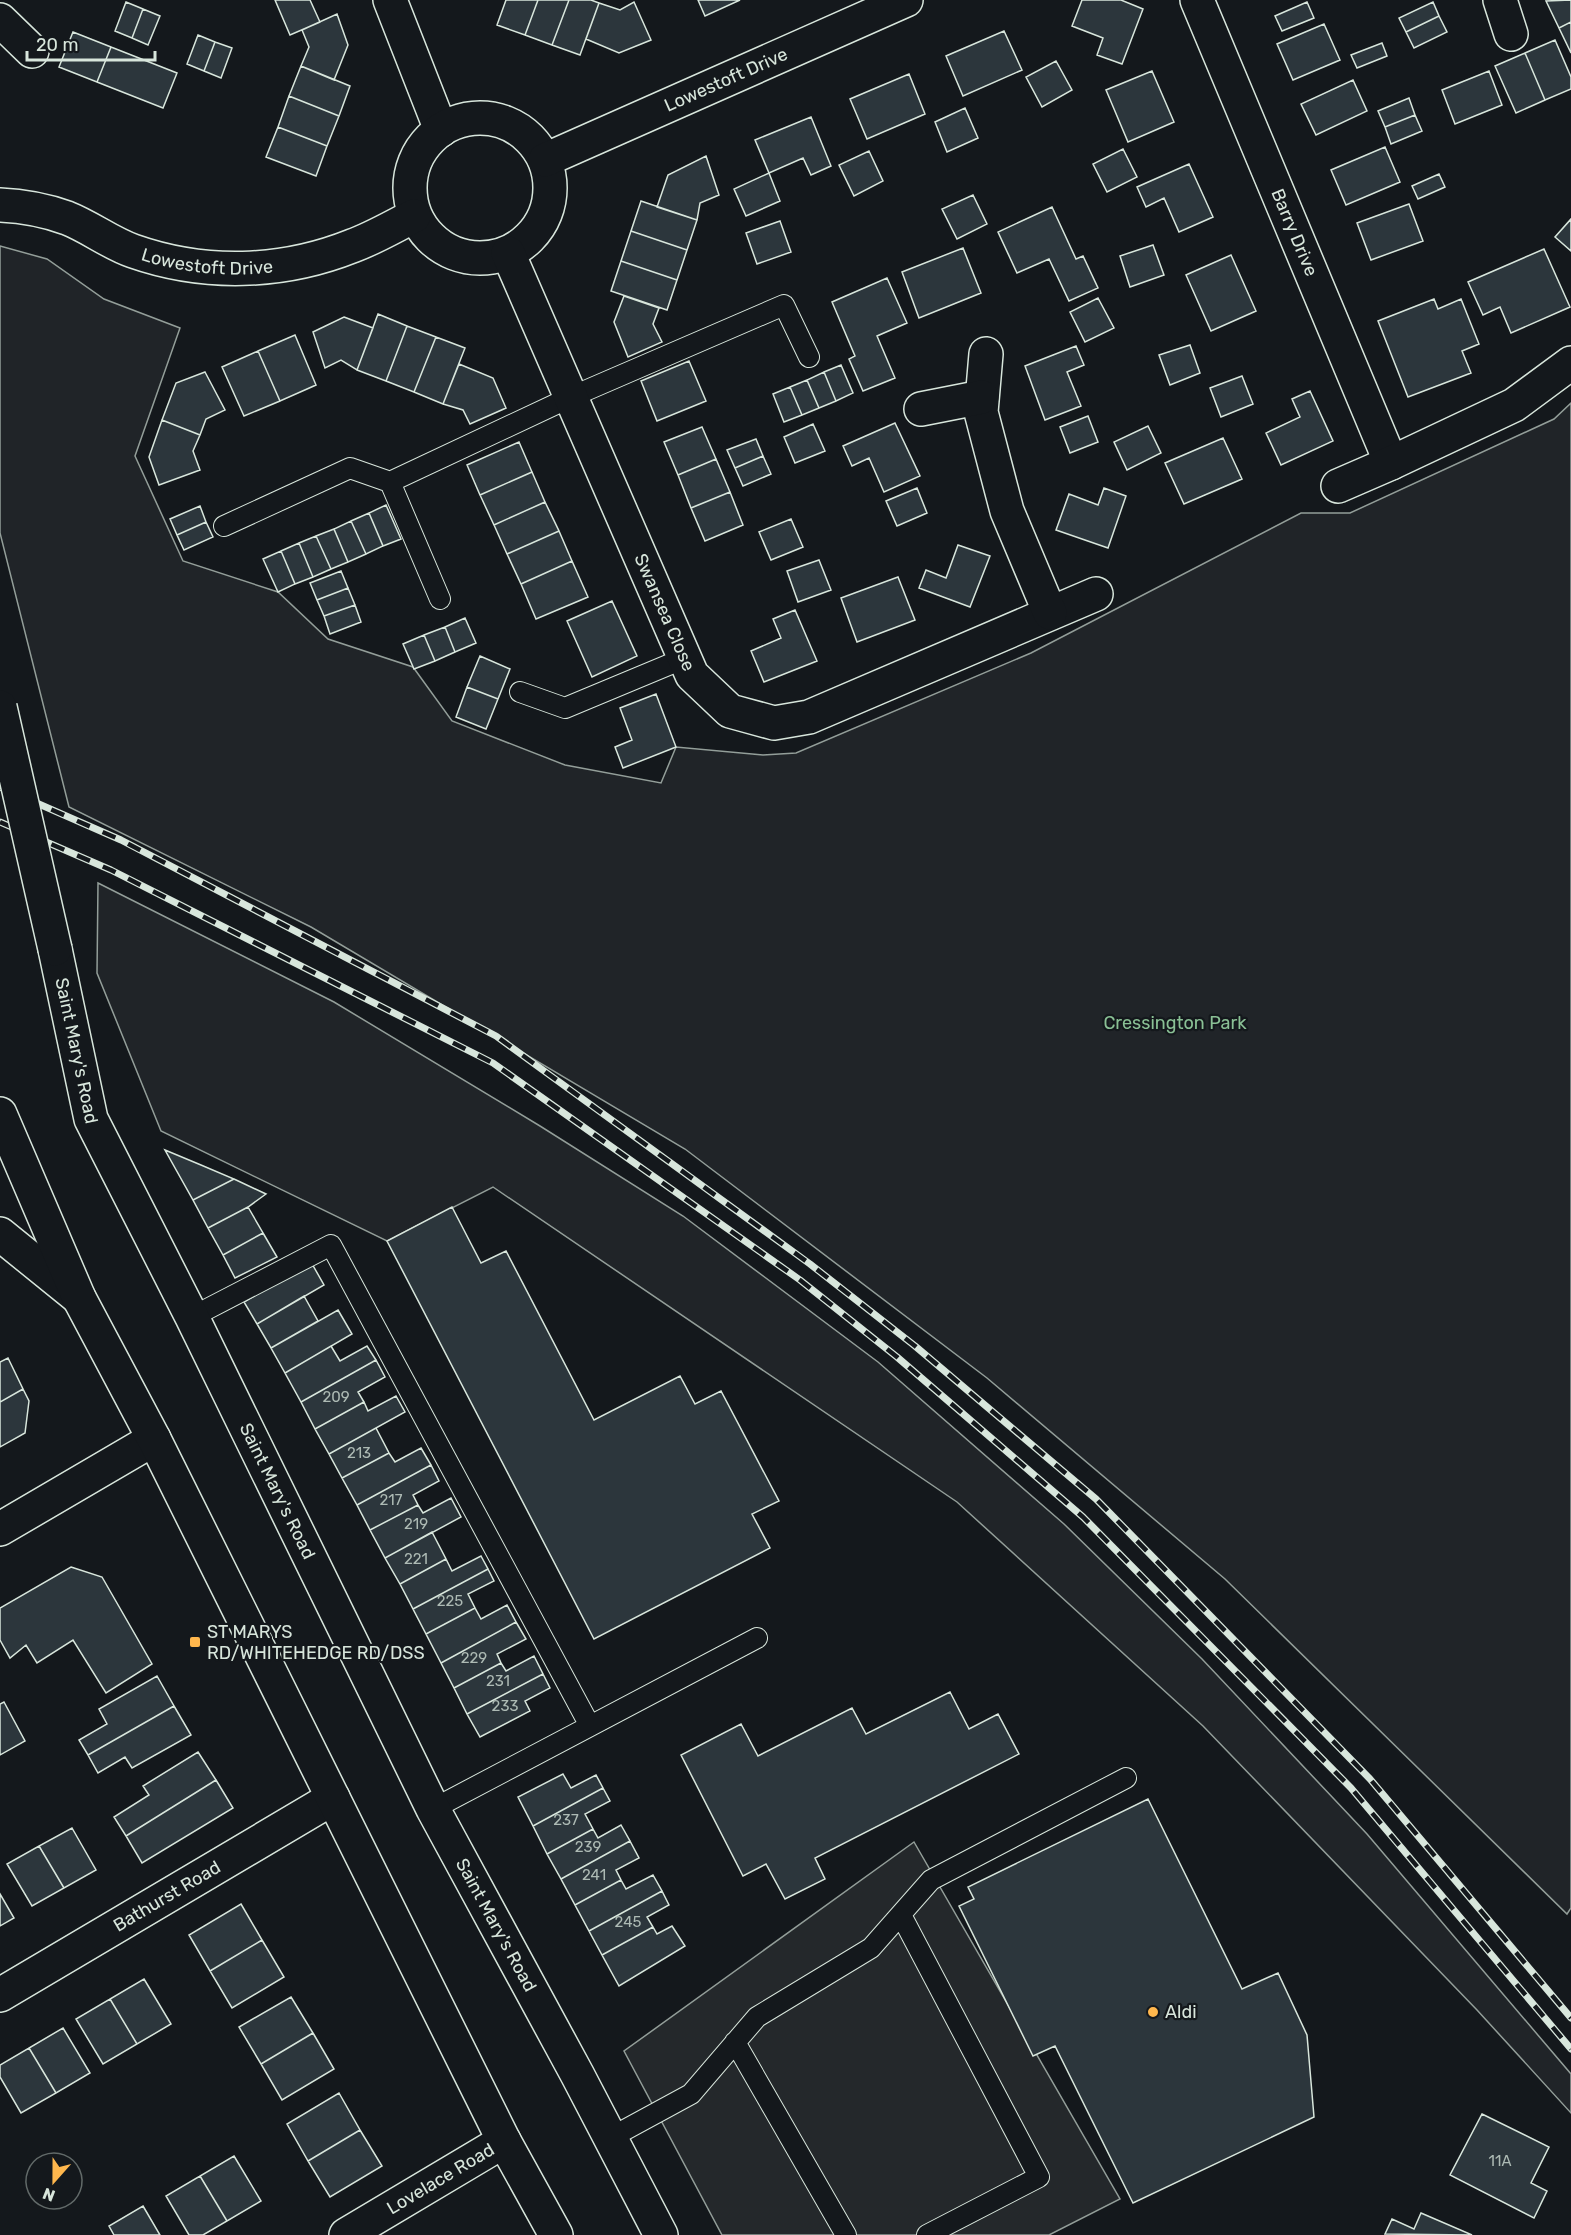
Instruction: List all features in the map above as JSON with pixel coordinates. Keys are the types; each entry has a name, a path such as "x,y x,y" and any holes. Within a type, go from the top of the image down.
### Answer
{"main road":[{"path":"390,0 441,130"},
{"name":"Lowestoft Drive","path":"545,160 906,0"},
{"name":"Barry Drive","path":"1197,0 1391,463"},
{"path":"1500,0 1511,34"},
{"path":"0,20 32,51"},
{"path":"479,117 506,122 529,137 545,160 550,187 546,214 530,238 508,253 480,259 453,254 430,239 414,216 409,189 414,162 441,130 452,123 479,117"},
{"name":"Lowestoft Drive","path":"0,205 28,207 68,218 130,251 184,266 221,269 284,265 352,246 414,216"},
{"name":"Swansea Close","path":"508,253 692,675 730,711 774,723 809,717 1096,594"},
{"path":"986,354 981,412 1007,511 1050,614"},
{"path":"1338,486 1514,405 1571,363"},
{"path":"921,409 982,397"},
{"name":"Saint Mary's Road","path":"0,708 91,1119 192,1317 433,1809 661,2235"},
{"path":"0,1114 79,1299 153,1439 504,2141 556,2235"},
{"path":"0,1234 79,1299"},
{"path":"0,1529 153,1439"},
{"name":"Bathurst Road","path":"0,1995 333,1798"},
{"name":"Lovelace Road","path":"346,2235 504,2141"}],"lane":[{"path":"224,526 351,468 390,482 571,397 784,304 809,357"},
{"path":"390,482 440,599"},
{"path":"520,692 565,708 685,658"},
{"path":"192,1317 331,1245 590,1726"},
{"path":"433,1809 757,1638"},
{"path":"610,2138 691,2094 757,2017 871,1948 931,1880 1126,1778"},
{"path":"901,1915 1039,2177 927,2235"},
{"path":"735,2042 846,2235"}],"green space":[{"name":"Cressington Park","path":"0,246 47,259 104,299 180,328 135,456 183,561 278,592 328,639 413,667 452,721 565,765 661,783 676,747 763,755 796,753 1031,653 1301,513 1350,513 1554,419 1571,403 1571,1908 1567,1914 1225,1579 987,1378 685,1149 311,927 69,807 0,533"},
{"path":"98,883 334,1002 540,1126 683,1216 878,1362 1064,1524 1202,1659 1367,1834 1571,2074 1571,2113 1477,2010 1203,1726 957,1502 493,1187 387,1241 161,1131 97,973"}],"shaded area":[{"path":"914,1842 1120,2199 1049,2235 722,2235 624,2051"}],"building":[{"path":"275,0 310,0 320,22 290,35"},
{"path":"506,0 538,0 525,35 497,25"},
{"path":"538,0 569,0 552,45 525,35"},
{"path":"569,0 591,0 599,3 580,55 552,45"},
{"path":"698,0 740,0 705,16"},
{"path":"1082,0 1121,0 1143,9 1122,64 1097,55 1103,38 1072,26"},
{"path":"1571,0 1571,22 1559,28 1546,1"},
{"path":"126,2 143,9 132,38 115,31"},
{"path":"634,2 651,40 619,53 586,39 599,3 620,10"},
{"path":"1307,2 1314,18 1282,31 1275,16"},
{"path":"1433,2 1439,16 1406,32 1399,18"},
{"path":"143,9 160,16 148,45 132,38"},
{"path":"337,14 348,45 334,80 301,66 309,47 302,30"},
{"path":"1439,16 1447,32 1414,48 1406,32"},
{"path":"1571,22 1571,53 1559,28"},
{"path":"1324,24 1340,60 1293,80 1277,44"},
{"path":"1004,31 1022,70 963,96 946,56"},
{"path":"73,32 111,47 97,82 59,67"},
{"path":"198,35 215,42 204,71 187,64"},
{"path":"1555,40 1571,77 1571,89 1545,100 1525,53"},
{"path":"215,42 232,48 221,78 204,71"},
{"path":"1382,43 1387,56 1357,68 1351,55"},
{"path":"111,47 177,73 163,108 97,82"},
{"path":"1525,53 1545,100 1516,113 1495,66"},
{"path":"1056,61 1072,90 1042,107 1026,77"},
{"path":"301,66 350,86 339,116 289,96"},
{"path":"1152,71 1174,122 1128,142 1106,90"},
{"path":"1489,71 1502,105 1455,124 1442,90"},
{"path":"909,74 925,114 867,139 850,99"},
{"path":"1353,80 1367,111 1316,135 1301,104"},
{"path":"289,96 339,116 327,146 278,127"},
{"path":"1409,98 1415,115 1385,127 1378,111"},
{"path":"965,108 978,138 947,152 935,122"},
{"path":"1415,115 1422,131 1391,144 1385,127"},
{"path":"811,117 831,166 811,175 803,158 769,173 755,140"},
{"path":"278,127 327,146 316,176 266,157"},
{"path":"1385,147 1400,182 1346,205 1331,170"},
{"path":"1123,149 1137,177 1107,192 1093,164"},
{"path":"869,151 883,181 854,196 839,165"},
{"path":"706,156 719,195 700,203 697,220 657,207 668,175"},
{"path":"1189,164 1213,217 1179,232 1164,198 1146,207 1137,187"},
{"path":"769,173 780,201 746,216 734,189"},
{"path":"1439,174 1445,187 1418,199 1412,186"},
{"path":"973,195 987,224 957,239 942,209"},
{"path":"641,201 697,220 687,250 631,231"},
{"path":"1409,204 1423,241 1371,260 1357,223"},
{"path":"1052,207 1076,259 1083,256 1098,288 1069,301 1049,259 1017,273 998,232"},
{"path":"1571,219 1571,251 1555,237"},
{"path":"780,221 791,252 757,264 746,233"},
{"path":"631,231 687,250 677,280 621,261"},
{"path":"1153,245 1164,275 1130,287 1120,256"},
{"path":"963,248 981,293 919,318 902,272"},
{"path":"1544,249 1570,307 1511,333 1500,307 1483,315 1468,282"},
{"path":"1231,255 1256,311 1211,331 1186,275"},
{"path":"621,261 677,280 667,310 611,291"},
{"path":"887,278 907,323 877,336 895,378 863,391 849,359 855,356 832,302"},
{"path":"624,296 659,308 653,324 662,342 628,357 614,322"},
{"path":"1098,298 1114,328 1085,342 1070,312"},
{"path":"1434,299 1438,309 1461,299 1479,344 1462,351 1471,373 1408,397 1378,321"},
{"path":"378,314 407,326 386,381 357,370"},
{"path":"344,317 373,328 357,370 341,360 325,368 313,332"},
{"path":"407,326 436,337 414,392 386,381"},
{"path":"295,335 316,385 280,401 258,351"},
{"path":"436,337 465,348 443,404 414,392"},
{"path":"1190,345 1200,373 1170,385 1159,355"},
{"path":"1076,346 1084,365 1067,372 1081,406 1045,420 1025,366"},
{"path":"258,351 280,401 244,416 222,367"},
{"path":"689,361 706,401 657,421 641,381"},
{"path":"459,364 493,378 506,408 470,424 463,410 443,404"},
{"path":"841,365 853,393 836,401 824,372"},
{"path":"205,372 225,410 206,419 200,435 162,420 176,383"},
{"path":"824,372 836,401 819,408 807,380"},
{"path":"1242,376 1253,404 1221,417 1210,388"},
{"path":"807,380 819,408 802,415 790,387"},
{"path":"790,387 802,415 784,422 773,394"},
{"path":"1310,391 1333,441 1281,465 1266,433 1300,417 1292,399"},
{"path":"1088,416 1098,442 1070,453 1060,427"},
{"path":"162,420 200,435 193,451 200,470 159,485 149,457"},
{"path":"895,423 920,476 884,492 869,458 852,466 843,446"},
{"path":"813,424 825,451 795,463 784,437"},
{"path":"1148,426 1161,453 1127,470 1114,442"},
{"path":"702,427 716,459 678,475 664,442"},
{"path":"1223,438 1242,479 1184,504 1165,463"},
{"path":"756,439 763,456 735,468 727,450"},
{"path":"519,442 532,472 480,495 467,465"},
{"path":"763,456 771,474 743,486 735,468"},
{"path":"716,459 730,492 691,508 678,475"},
{"path":"532,472 545,502 494,525 480,495"},
{"path":"917,488 927,513 897,526 886,501"},
{"path":"1104,488 1126,496 1108,548 1056,530 1069,494 1098,505"},
{"path":"730,492 743,525 705,541 691,508"},
{"path":"545,502 559,531 507,554 494,525"},
{"path":"386,505 401,539 383,546 369,513"},
{"path":"200,506 206,522 177,535 170,519"},
{"path":"369,513 383,546 366,554 351,521"},
{"path":"791,519 803,547 771,560 759,532"},
{"path":"351,521 366,554 348,562 334,529"},
{"path":"206,522 213,537 184,550 177,535"},
{"path":"334,529 348,562 331,569 316,536"},
{"path":"559,531 572,561 521,584 507,554"},
{"path":"316,536 331,569 313,577 299,543"},
{"path":"299,543 313,577 295,584 281,551"},
{"path":"958,545 990,556 970,607 919,588 926,570 946,578"},
{"path":"281,551 295,584 278,592 263,559"},
{"path":"819,560 831,590 798,602 787,571"},
{"path":"572,561 588,597 536,619 521,584"},
{"path":"341,571 348,588 317,600 310,583"},
{"path":"898,577 915,620 857,642 841,598"},
{"path":"348,588 355,605 324,616 317,600"},
{"path":"612,601 637,656 592,677 567,621"},
{"path":"355,605 361,622 330,634 324,616"},
{"path":"795,610 817,661 764,682 751,651 781,638 773,619"},
{"path":"465,618 476,643 455,652 445,627"},
{"path":"445,627 455,652 435,661 424,635"},
{"path":"424,635 435,661 414,669 403,644"},
{"path":"480,656 510,669 498,699 467,687"},
{"path":"467,687 498,699 486,729 456,717"},
{"path":"656,694 676,747 623,768 615,747 632,740 620,708"},
{"path":"165,1150 201,1165 234,1179 193,1200"},
{"path":"234,1179 266,1194 248,1207 208,1228 193,1200"},
{"path":"248,1207 263,1233 223,1255 208,1228"},
{"path":"452,1207 481,1263 506,1251 594,1420 680,1376 695,1404 721,1391 779,1501 752,1514 770,1548 594,1639 387,1241"},
{"path":"263,1233 277,1257 235,1278 223,1255"},
{"path":"311,1262 324,1285 257,1324 244,1302"},
{"path":"304,1296 318,1321 271,1348 257,1324"},
{"path":"338,1310 352,1334 285,1373 271,1348"},
{"path":"331,1346 340,1361 367,1346 376,1360 301,1402 285,1373"},
{"path":"8,1358 23,1389 0,1402 0,1362"},
{"path":"376,1360 385,1377 358,1392 364,1402 315,1429 301,1402"},
{"path":"23,1389 29,1401 25,1433 0,1447 0,1402"},
{"path":"396,1396 405,1412 329,1454 315,1429 364,1402 368,1411"},
{"path":"376,1428 389,1453 342,1478 329,1454"},
{"path":"421,1448 431,1465 357,1505 342,1478 389,1453 395,1462"},
{"path":"431,1465 439,1481 413,1495 418,1505 370,1530 357,1505"},
{"path":"451,1498 461,1517 385,1558 370,1530 418,1505 423,1513"},
{"path":"432,1532 446,1559 400,1584 385,1558"},
{"path":"481,1556 488,1569 413,1609 400,1584 446,1559 452,1571"},
{"path":"71,1567 102,1577 152,1664 106,1693 73,1640 37,1663 26,1645 10,1658 0,1640 0,1608"},
{"path":"488,1569 494,1581 468,1594 475,1608 426,1634 413,1609"},
{"path":"507,1605 516,1622 441,1663 426,1634 475,1608 481,1619"},
{"path":"516,1622 526,1639 497,1654 501,1663 454,1688 441,1663"},
{"path":"534,1656 543,1674 467,1714 454,1688 501,1663 506,1671"},
{"path":"543,1674 550,1688 525,1701 530,1711 480,1737 467,1714"},
{"path":"157,1676 174,1706 88,1755 79,1740 107,1724 99,1709"},
{"path":"950,1692 969,1729 998,1714 1019,1754 815,1858 825,1879 785,1899 766,1864 743,1876 681,1755 741,1724 758,1756 852,1708 866,1734"},
{"path":"4,1702 25,1741 0,1755 0,1704"},
{"path":"174,1706 191,1735 132,1768 125,1757 98,1773 88,1755"},
{"path":"198,1752 216,1780 126,1836 114,1817 149,1795 143,1786"},
{"path":"563,1774 571,1788 596,1775 603,1788 533,1826 518,1797"},
{"path":"216,1780 233,1808 142,1863 126,1836"},
{"path":"603,1788 610,1801 585,1814 593,1829 547,1854 533,1826"},
{"name":"Aldi","path":"1148,1799 1242,1989 1278,1973 1307,2035 1314,2117 1133,2203 1055,2046 1033,2056 959,1906 974,1899 968,1887"},
{"path":"621,1825 630,1841 561,1879 547,1854 593,1829 598,1838"},
{"path":"72,1828 96,1870 64,1888 39,1846"},
{"path":"630,1841 639,1858 616,1870 621,1880 575,1905 561,1879"},
{"path":"39,1846 64,1888 32,1906 7,1864"},
{"path":"653,1875 662,1891 589,1931 575,1905 621,1880 626,1889"},
{"path":"662,1891 669,1905 647,1917 653,1927 602,1955 589,1931"},
{"path":"0,1894 14,1918 0,1926"},
{"path":"241,1904 262,1940 210,1971 189,1935"},
{"path":"672,1926 685,1946 619,1986 602,1955 653,1927 657,1934"},
{"path":"262,1940 284,1977 232,2008 210,1971"},
{"path":"144,1979 171,2024 137,2044 110,1999"},
{"path":"291,1997 313,2033 261,2064 239,2027"},
{"path":"110,1999 137,2044 103,2064 76,2019"},
{"path":"63,2028 90,2073 56,2093 29,2048"},
{"path":"313,2033 334,2069 282,2100 261,2064"},
{"path":"29,2048 56,2093 21,2113 0,2077 0,2065"},
{"path":"339,2093 360,2130 308,2161 287,2124"},
{"path":"1482,2114 1549,2147 1531,2183 1547,2191 1534,2218 1450,2175"},
{"path":"360,2130 382,2166 330,2197 308,2161"},
{"path":"234,2156 261,2201 227,2221 200,2176"},
{"path":"200,2176 227,2221 203,2235 189,2235 166,2196"},
{"path":"143,2206 160,2235 114,2235 109,2226"},
{"path":"1421,2213 1472,2235 1385,2234 1392,2219 1414,2229"}],"railway":[{"path":"0,787 121,840 496,1036 810,1264 915,1346 1096,1499 1370,1779 1571,2018"},
{"path":"0,822 111,870 493,1063 800,1280 897,1357 1083,1517 1351,1788 1571,2049"}],"place":[{"name":"ST MARYS RD/WHITEHEDGE RD/DSS","path":"195,1642"},
{"name":"Aldi","path":"1153,2012"}]}
